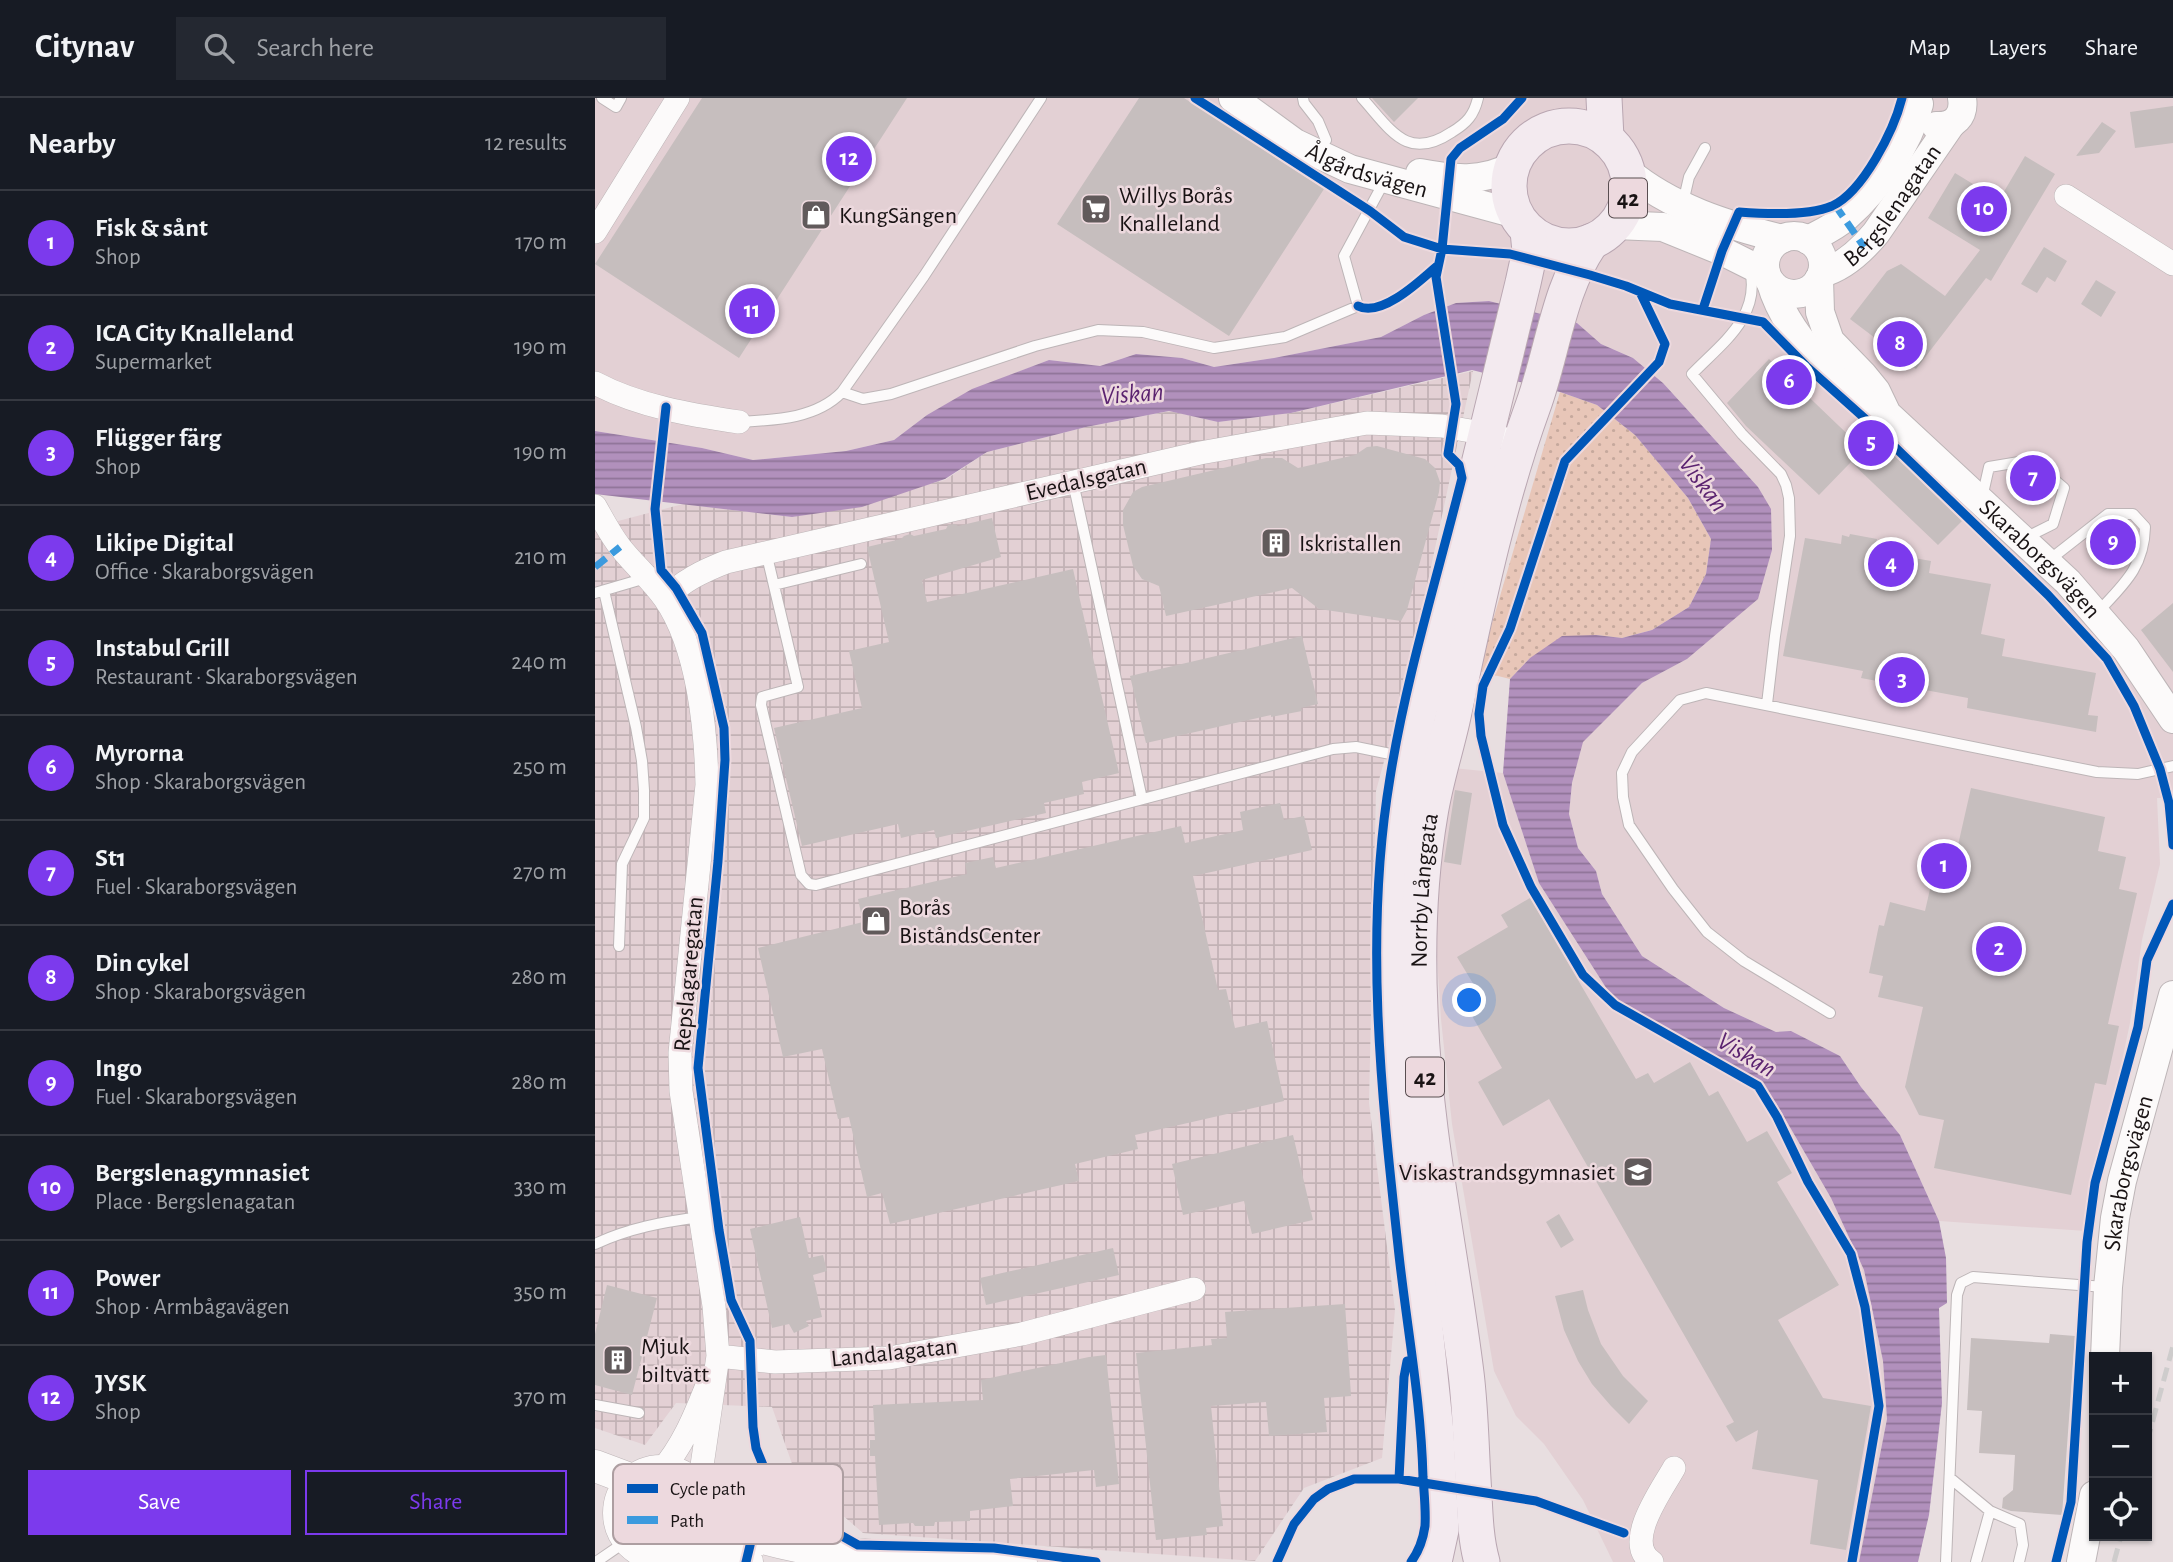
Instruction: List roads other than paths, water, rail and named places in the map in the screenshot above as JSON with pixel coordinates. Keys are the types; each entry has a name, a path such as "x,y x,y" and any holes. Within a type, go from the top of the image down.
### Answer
{"main road":[{"path":"1604,98 1606,138"},
{"path":"1512,166 1523,147 1552,114 1561,126 1593,130 1606,138"},
{"name":"42","path":"1512,166 1508,187 1522,223 1540,239 1559,245 1579,245 1604,233 1628,200 1627,171 1622,156 1606,138"},
{"name":"Norrby Långgata","path":"1479,1546 1453,1432 1402,1113 1392,971 1398,839 1410,759 1418,715 1530,251 1522,223"},
{"name":"Norrby Långgata","path":"1438,1546 1453,1432 1468,1388 1429,1123 1420,1011 1421,903 1425,845 1473,619 1520,442 1537,396 1566,291 1580,259 1604,233"},
{"path":"595,1466 613,1469"},
{"path":"595,1501 613,1520"},
{"path":"636,1544 653,1555 668,1555 682,1550 688,1544"},
{"path":"764,1544 804,1553 866,1558 1021,1562"},
{"path":"682,1550 716,1554 747,1562"}],"street":[{"path":"595,232 678,98"},
{"name":"Ålgårdsvägen","path":"1233,98 1295,143 1350,169 1522,223"},
{"name":"Ålgårdsvägen","path":"1260,98 1288,120 1326,140 1380,161 1438,176 1481,178 1512,166"},
{"path":"1920,101 1924,118 1937,126 1965,106"},
{"name":"Bergslenagatan","path":"1795,239 1844,219 1876,184 1915,120 1920,101"},
{"name":"Bergslenagatan","path":"1820,276 1837,268 1864,247 1876,233 1965,106"},
{"path":"1604,233 1663,227 1723,251 1762,274 1781,291 1793,294 1811,288 1820,276 1821,254 1795,239 1733,226 1683,206 1643,184 1627,171"},
{"path":"2066,196 2173,264"},
{"path":"1762,274 1767,253 1776,242 1795,239"},
{"name":"Skaraborgsvägen","path":"1762,274 1791,327 1814,357 1866,404 1887,414"},
{"name":"Skaraborgsvägen","path":"1820,276 1820,312 1830,341 1870,383 1887,414 1981,503 2048,561 2126,649 2173,719"},
{"path":"595,383 613,392 666,407 739,422"},
{"name":"Evedalsgatan","path":"665,600 676,588 702,571 726,562 1201,453 1367,423 1441,426 1487,432 1520,442"},
{"name":"Repslagaregatan","path":"600,514 619,547 665,600 684,638 702,712 706,743 706,785 680,1053 681,1091 714,1306 718,1356 705,1464"},
{"name":"Skaraborgsvägen","path":"2105,1352 2113,1228 2122,1181 2173,995"},
{"name":"Landalagatan","path":"718,1356 775,1362 889,1358 1022,1335 1194,1289"},
{"path":"666,1464 691,1425 718,1356"},
{"path":"1651,1562 1641,1550 1639,1542 1642,1527 1674,1468"},
{"path":"2081,1562 2089,1521"}],"lane":[{"path":"602,98 616,107 621,98"},
{"path":"739,422 774,420 809,412 830,404 842,392 924,276 1041,98"},
{"path":"1303,98 1318,121 1326,140"},
{"path":"1362,98 1403,140 1421,146 1462,126 1471,117 1478,98"},
{"path":"1683,206 1689,177 1705,148"},
{"path":"842,392 863,399 891,394 1035,346 1098,330 1143,332 1214,348 1285,337 1326,321 1358,306 1344,256 1385,180"},
{"path":"1762,274 1753,282 1753,294 1745,318 1692,374 1742,434 1781,474 1789,498 1790,536 1767,704"},
{"path":"1981,503 1989,467 2031,460 2064,488 2053,524 2023,540"},
{"path":"1073,482 1142,799"},
{"path":"2048,561 2108,514 2133,514 2145,527 2144,546 2132,575 2097,614"},
{"path":"766,552 798,687 762,697 761,705 801,875 809,884 815,885 1346,747 1395,754 1410,759"},
{"path":"774,585 860,564"},
{"path":"619,946 622,864 644,818 644,790 642,761 635,727 600,592 646,578"},
{"path":"1830,1013 1744,961 1707,932 1673,889 1629,825 1623,797 1622,773 1632,752 1680,700 1706,693 2097,772 2138,774 2173,766"},
{"path":"595,1244 616,1234 655,1222 700,1217"},
{"path":"1946,1562 1957,1294 1961,1283 1973,1277 2108,1287"},
{"path":"595,1405 639,1413"},
{"path":"1949,1478 1990,1511 2020,1524 2023,1545 2019,1562"},
{"path":"1976,1562 1990,1511"},
{"path":"596,1562 613,1543"}],"water":[{"name":"Viskan","path":"1489,301 1577,323 1601,344 1633,358 1663,383 1758,487 1771,509 1772,550 1758,599 1687,659 1642,683 1583,742 1572,783 1569,814 1578,848 1596,871 1602,894 1642,956 1724,1008 1776,1032 1791,1031 1840,1056 1900,1135 1939,1221 1946,1258 1947,1303 1939,1308 1942,1403 1929,1515 1918,1562 1859,1562 1887,1419 1883,1361 1864,1270 1831,1198 1776,1103 1619,1008 1539,883 1503,773 1510,679 1530,658 1562,636 1596,635 1622,638 1652,630 1689,607 1706,574 1711,539 1688,498 1635,435 1597,405 1560,392 1472,370 1291,413 1218,422 1169,411 1086,427 987,452 945,479 862,507 792,517 595,494 595,431 702,448 753,460 846,451 894,440 927,415 972,389 1049,360 1100,366 1136,354 1182,358 1214,367 1381,337 1424,315 1456,303"}],"railway":[{"path":"2152,1424 2173,1346"},
{"path":"2114,1562 2120,1541"}],"place":[{"name":"JYSK","path":"849,159"},
{"name":"Willys Borås Knalleland","path":"1096,209"},
{"name":"Bergslenagymnasiet","path":"1984,209"},
{"name":"KungSängen","path":"816,215"},
{"name":"Power","path":"752,311"},
{"name":"Din cykel","path":"1900,344"},
{"name":"Myrorna","path":"1789,382"},
{"name":"Instabul Grill","path":"1871,443"},
{"name":"St1","path":"2033,478"},
{"name":"Ingo","path":"2113,542"},
{"name":"Iskristallen","path":"1276,543"},
{"name":"Likipe Digital","path":"1891,564"},
{"name":"Flügger färg","path":"1902,680"},
{"name":"Fisk & sånt","path":"1944,866"},
{"name":"Borås BiståndsCenter","path":"876,921"},
{"name":"ICA City Knalleland","path":"1999,949"},
{"name":"Viskastrandsgymnasiet","path":"1638,1172"},
{"name":"Mjuk biltvätt","path":"618,1360"}]}
